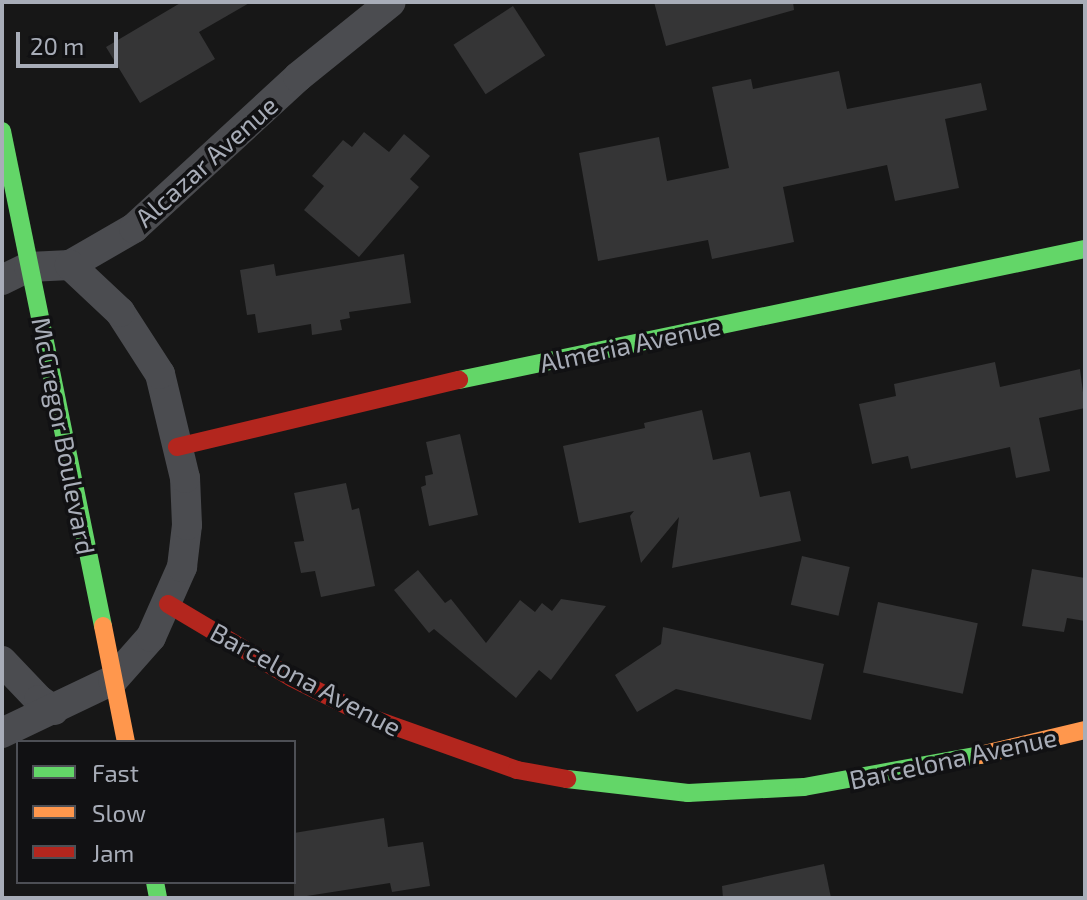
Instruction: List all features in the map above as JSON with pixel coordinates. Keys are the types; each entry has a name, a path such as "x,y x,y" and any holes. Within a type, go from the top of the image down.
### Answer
{"street":[{"name":"Alcazar Avenue","path":"2,280 29,267 70,265 134,228 298,77 391,2"},
{"name":"McGregor Boulevard","path":"2,131 126,740"},
{"name":"Almeria Avenue","path":"177,447 454,381 1085,249"},
{"path":"2,733 113,680 151,637 182,567 187,525 185,478 160,374 120,312 70,265"},
{"name":"Barcelona Avenue","path":"168,604 292,678 374,719 517,770 592,784 688,793 804,787 962,760 1085,730"},
{"path":"2,661 39,700 54,710"}],"building":[{"path":"182,2 251,2 199,32 215,59 140,103 106,47"},
{"path":"654,2 793,2 794,10 666,46"},
{"path":"513,6 545,55 486,94 453,45"},
{"path":"839,71 847,109 981,83 987,110 945,119 959,188 895,201 887,165 783,187 794,242 712,259 708,240 598,261 579,153 659,137 667,181 729,168 712,87 751,79 753,89"},
{"path":"364,132 389,152 404,134 430,156 410,179 419,187 359,257 304,210 324,186 312,176 343,140 352,147"},
{"path":"404,254 411,303 349,312 350,318 340,320 342,330 312,335 311,324 258,333 255,314 247,315 240,270 274,264 276,276"},
{"path":"995,362 1000,387 1080,369 1085,408 1039,418 1050,471 1016,478 1010,447 911,469 908,456 872,464 859,404 896,396 894,384"},
{"path":"702,410 713,460 750,452 760,497 790,491 801,541 672,568 679,517 641,563 630,516 634,511 579,523 563,446 645,428 644,423"},
{"path":"460,434 478,515 429,526 421,487 426,485 425,476 433,474 426,442"},
{"path":"346,483 352,510 359,508 375,586 321,597 315,571 301,573 294,542 304,541 294,493"},
{"path":"802,556 850,567 838,616 791,605"},
{"path":"1032,569 1085,578 1085,621 1067,618 1064,632 1022,626"},
{"path":"418,570 445,603 451,599 486,643 520,600 535,612 542,603 552,611 561,599 606,606 551,680 539,670 516,698 434,629 429,633 394,590"},
{"path":"878,602 978,623 963,694 863,672"},
{"path":"663,627 824,664 811,720 676,689 637,712 615,675 661,644"},
{"path":"384,818 388,847 423,842 430,886 392,892 390,883 294,898 296,833"},
{"path":"824,864 831,898 723,898 722,886"}],"traffic: fast":[{"path":"2,131 103,626"},
{"path":"459,380 1085,249"},
{"path":"567,779 688,793 804,787 980,755"},
{"path":"155,884 158,898"}],"traffic: slow":[{"path":"103,626 126,740"},
{"path":"980,755 1085,730"}],"traffic: jam":[{"path":"177,447 459,380"},
{"path":"168,604 292,678 374,719 517,770 567,779"}]}
